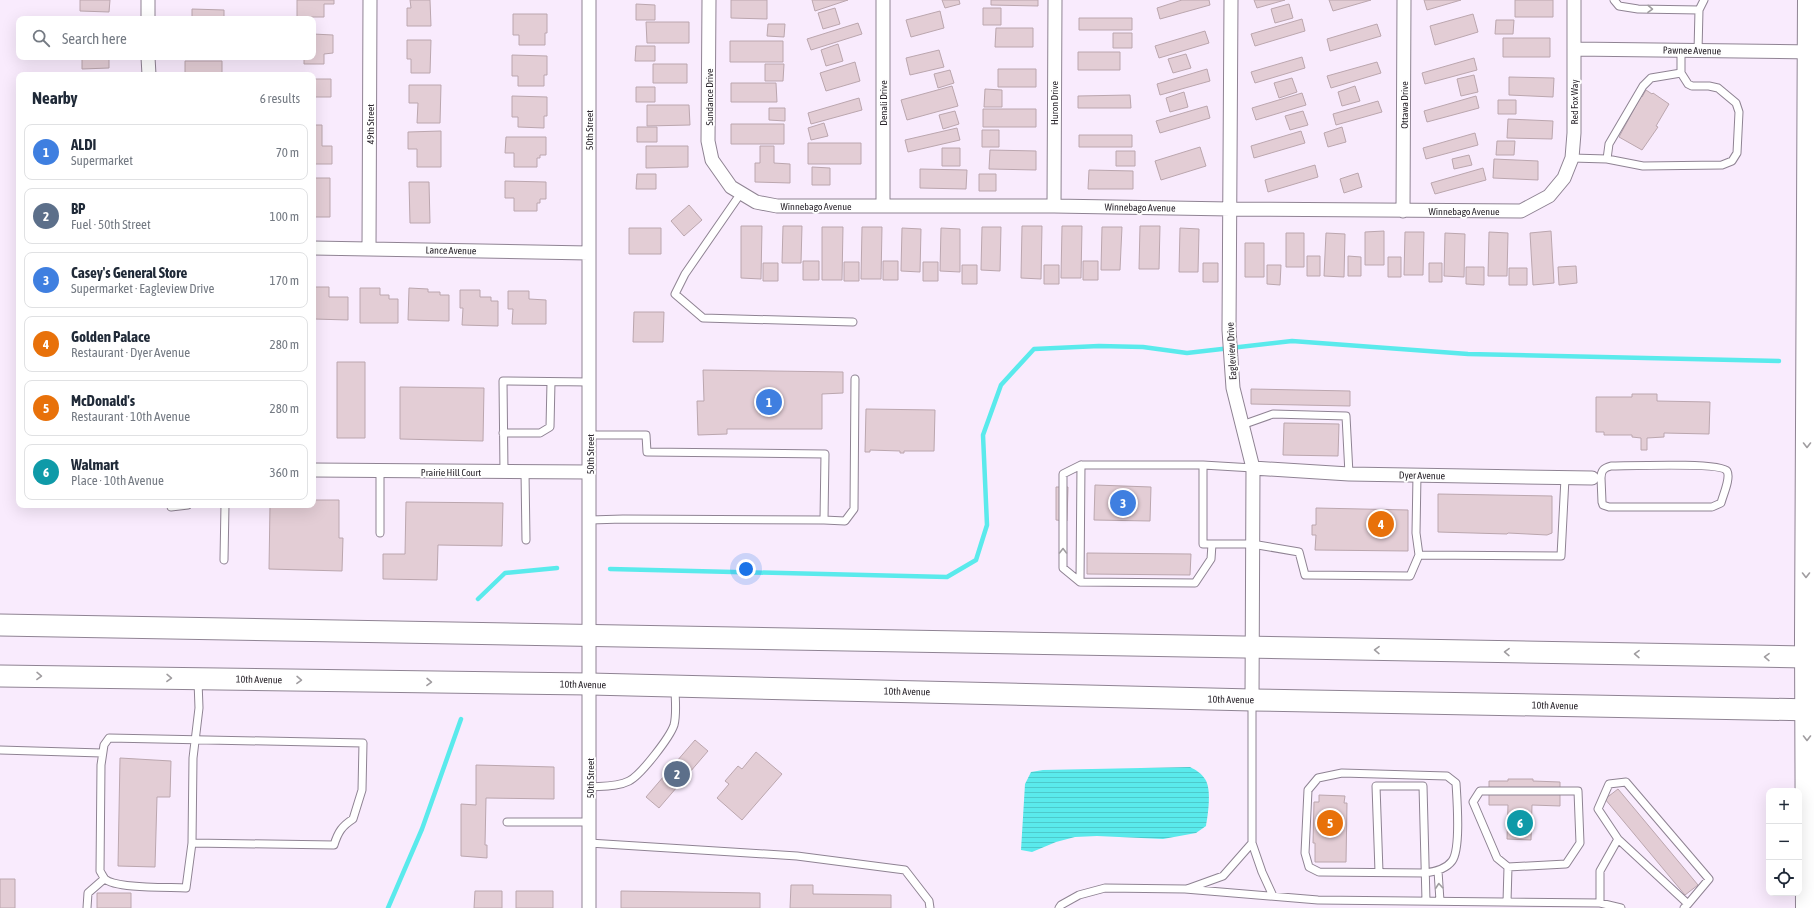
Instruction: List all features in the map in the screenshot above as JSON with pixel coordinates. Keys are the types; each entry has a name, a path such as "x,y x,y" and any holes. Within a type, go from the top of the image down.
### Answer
{"highway":[{"path":"1807,908 1810,710 1812,52 1809,0"}],"main road":[{"path":"0,625 1810,657"},
{"name":"10th Avenue","path":"0,676 590,684 1252,700 1810,710"}],"street":[{"path":"148,0 148,16"},
{"name":"49th Street","path":"369,249 370,0"},
{"name":"50th Street","path":"589,0 589,908"},
{"name":"Sundance Drive","path":"709,0 708,141 712,160 736,190"},
{"name":"Denali Drive","path":"883,0 883,206"},
{"name":"Huron Drive","path":"1054,206 1055,0"},
{"name":"Eagleview Drive","path":"1231,0 1229,330 1233,388 1253,468 1252,700"},
{"name":"Ottawa Drive","path":"1404,0 1404,210"},
{"name":"Red Fox Way","path":"1549,196 1564,178 1572,158 1574,0"},
{"name":"Pawnee Avenue","path":"1574,48 1812,52"},
{"path":"148,60 148,72"},
{"name":"Winnebago Avenue","path":"736,190 756,202 777,206 1054,206 1521,211 1549,196"},
{"name":"Lance Avenue","path":"316,248 588,253"},
{"name":"Dyer Avenue","path":"1253,468 1349,474 1597,478"},
{"name":"Prairie Hill Court","path":"316,470 589,472"}],"lane":[{"path":"1614,0 1619,6 1638,9 1699,10"},
{"path":"1698,50 1699,10 1704,0"},
{"path":"1572,158 1607,159 1643,166 1722,165 1732,160 1737,153 1739,112 1736,102 1718,88 1709,86 1692,86 1684,80 1681,73 1681,50"},
{"path":"1607,159 1609,144 1643,86 1651,78 1681,73"},
{"path":"736,190 685,274 675,294 703,318 853,322"},
{"path":"590,520 845,521 854,509 855,379"},
{"path":"504,472 503,381 589,382"},
{"path":"503,433 540,433 550,427 551,382"},
{"path":"1242,424 1273,414 1346,416 1349,474"},
{"path":"590,435 646,435 647,452 825,454 824,520"},
{"path":"1212,544 1211,559 1195,584 1080,582 1063,568 1063,474 1081,465 1203,465 1253,468"},
{"path":"1080,582 1081,465"},
{"path":"1203,465 1203,544 1252,544 1299,552 1305,576 1410,576 1419,555 1416,533 1417,475"},
{"path":"1669,465 1716,466 1724,468 1727,471 1728,476 1721,503 1712,507 1610,507 1603,505 1597,478 1602,470 1611,466 1669,465"},
{"path":"380,471 380,533"},
{"path":"525,472 526,540"},
{"path":"1419,555 1561,556 1564,478"},
{"path":"224,560 225,508"},
{"path":"192,843 334,845 338,831 344,824 353,819 362,790 363,744 195,740 109,738 104,745 101,765 100,871 104,879 112,883 132,886 186,888 192,843 193,758 195,740 199,708 198,678"},
{"path":"590,787 612,786 630,780 656,753 668,737 674,725 675,686"},
{"path":"1252,700 1252,843 1262,872 1273,896"},
{"path":"0,750 102,753"},
{"path":"1342,773 1448,776 1456,783 1457,848 1452,861 1438,871 1424,873 1319,872 1309,867 1305,853 1308,790 1318,778 1342,773"},
{"path":"1626,782 1709,879 1686,906 1618,839 1598,809 1610,784 1626,782"},
{"path":"1379,872 1376,786 1423,786 1424,873 1426,902"},
{"path":"1480,791 1578,791 1580,843 1566,864 1508,867 1497,858 1473,802 1480,791"},
{"path":"507,822 590,822"},
{"path":"1600,904 1600,871 1618,839"},
{"path":"589,843 797,856 905,870 929,901 930,908"},
{"path":"1185,889 1223,876 1252,843"},
{"path":"1507,902 1508,867"},
{"path":"1438,871 1440,902"},
{"path":"87,908 88,893 104,879"},
{"path":"1059,908 1061,905 1079,895 1105,888 1185,889 1318,900 1600,904 1621,908"}],"water":[{"path":"1190,767 1205,779 1208,789 1209,802 1206,826 1196,833 1163,839 1097,836 1075,837 1056,842 1032,852 1021,850 1025,784 1031,772 1043,770"}],"building":[{"path":"80,0 110,0 109,12 80,11"},
{"path":"297,0 334,0 334,4 324,4 324,17 297,16"},
{"path":"410,0 430,0 431,26 407,26 407,8 411,8"},
{"path":"731,0 767,0 767,19 731,18"},
{"path":"812,0 848,0 815,11"},
{"path":"942,0 959,0 960,4 945,8"},
{"path":"991,0 1038,0 1038,6 991,5"},
{"path":"1182,0 1209,0 1210,5 1160,19 1157,8"},
{"path":"1254,0 1285,0 1257,8"},
{"path":"1329,0 1371,0 1333,11"},
{"path":"1424,0 1461,0 1427,10"},
{"path":"1515,0 1553,0 1553,17 1515,17"},
{"path":"636,4 655,5 655,20 636,20"},
{"path":"1289,4 1293,18 1275,23 1271,9"},
{"path":"835,8 840,24 823,29 818,13"},
{"path":"983,8 1001,8 1001,25 983,25"},
{"path":"192,9 224,10 224,16 192,16"},
{"path":"940,11 944,28 911,37 906,20"},
{"path":"513,14 547,14 547,33 545,33 545,45 519,45 519,35 513,35"},
{"path":"1473,14 1478,32 1435,45 1430,26"},
{"path":"1079,18 1132,18 1132,30 1079,30"},
{"path":"1302,19 1305,31 1255,46 1251,34"},
{"path":"1496,20 1514,20 1513,34 1495,34"},
{"path":"646,22 689,22 689,43 647,43"},
{"path":"858,23 862,34 811,50 807,39"},
{"path":"768,24 785,24 784,37 767,36"},
{"path":"1377,24 1381,36 1330,51 1327,39"},
{"path":"996,28 1033,28 1033,47 995,47"},
{"path":"1205,31 1209,43 1159,58 1155,46"},
{"path":"1113,33 1132,33 1132,48 1113,48"},
{"path":"316,34 333,35 333,53 324,54 324,64 304,64 304,60 316,60"},
{"path":"1503,38 1550,38 1550,57 1503,57"},
{"path":"407,40 431,40 430,73 411,73 411,59 407,59"},
{"path":"730,41 783,41 783,62 730,62"},
{"path":"838,44 843,61 826,66 821,50"},
{"path":"636,46 655,46 655,61 635,61"},
{"path":"939,50 944,67 910,75 906,58"},
{"path":"1078,52 1120,52 1120,70 1078,70"},
{"path":"1186,54 1191,68 1173,73 1168,59"},
{"path":"512,55 547,56 547,75 544,75 544,86 518,86 518,76 512,76"},
{"path":"1302,57 1305,68 1255,83 1251,72"},
{"path":"1474,58 1477,70 1425,84 1422,73"},
{"path":"82,60 109,60 109,68 82,69"},
{"path":"185,61 222,61 222,72 185,72"},
{"path":"855,62 860,81 826,91 820,73"},
{"path":"1377,62 1381,73 1331,88 1327,76"},
{"path":"653,64 687,64 687,83 653,83"},
{"path":"765,64 784,64 783,81 765,81"},
{"path":"998,69 1036,69 1036,87 998,87"},
{"path":"1207,69 1210,81 1160,95 1157,84"},
{"path":"950,70 954,83 938,88 934,74"},
{"path":"1474,75 1478,92 1461,96 1457,79"},
{"path":"1509,77 1554,78 1553,97 1509,95"},
{"path":"1292,78 1297,92 1279,98 1274,83"},
{"path":"316,79 331,79 331,97 316,97"},
{"path":"731,83 776,83 777,102 731,102"},
{"path":"409,85 441,85 440,123 417,123 418,103 409,103"},
{"path":"952,86 958,106 907,120 901,100"},
{"path":"1355,86 1360,101 1342,106 1338,92"},
{"path":"636,87 655,87 655,102 636,102"},
{"path":"985,89 1002,90 1002,107 984,107"},
{"path":"1646,90 1669,104 1656,126 1658,127 1642,150 1619,137 1641,96 1642,97"},
{"path":"1184,92 1188,107 1170,112 1166,98"},
{"path":"1302,93 1306,105 1256,120 1252,108"},
{"path":"1130,95 1131,108 1078,108 1078,96"},
{"path":"512,96 547,97 547,116 544,116 544,128 518,127 518,117 512,117"},
{"path":"1476,96 1479,108 1427,122 1424,111"},
{"path":"859,98 862,110 811,124 808,113"},
{"path":"1498,100 1516,100 1516,114 1498,114"},
{"path":"1378,101 1382,112 1336,125 1333,114"},
{"path":"647,105 689,105 690,125 647,126"},
{"path":"1207,106 1210,118 1160,133 1156,121"},
{"path":"769,108 785,108 785,121 769,120"},
{"path":"983,109 1036,109 1036,127 983,127"},
{"path":"955,111 959,124 943,129 939,115"},
{"path":"1303,111 1308,125 1290,130 1285,116"},
{"path":"1508,119 1553,121 1552,139 1507,138"},
{"path":"824,123 828,136 811,140 808,128"},
{"path":"731,124 784,124 784,144 731,144"},
{"path":"316,125 322,125 322,146 332,146 332,164 316,164"},
{"path":"637,127 657,127 657,142 637,142"},
{"path":"1342,127 1346,142 1328,147 1324,133"},
{"path":"957,128 960,140 908,152 905,140"},
{"path":"982,130 999,130 999,147 982,147"},
{"path":"441,131 441,167 417,167 417,149 408,149 408,132"},
{"path":"1301,131 1305,143 1254,158 1251,146"},
{"path":"1475,133 1478,145 1426,159 1423,148"},
{"path":"1079,135 1132,135 1132,147 1079,147"},
{"path":"506,137 546,137 546,155 540,155 540,158 537,158 537,167 514,167 514,153 505,153"},
{"path":"1497,141 1515,141 1514,155 1496,155"},
{"path":"808,143 861,143 861,164 808,164"},
{"path":"646,146 688,146 688,167 646,168"},
{"path":"760,146 774,146 774,163 790,164 790,183 755,182 755,163 760,163"},
{"path":"1200,147 1206,166 1161,180 1155,161"},
{"path":"942,148 960,148 960,166 942,166"},
{"path":"990,150 1036,151 1036,170 989,169"},
{"path":"1116,151 1135,151 1135,166 1116,166"},
{"path":"1469,155 1472,165 1454,169 1452,159"},
{"path":"1494,159 1538,161 1538,180 1493,178"},
{"path":"1315,165 1318,177 1268,192 1265,180"},
{"path":"812,167 830,168 830,185 812,185"},
{"path":"1483,168 1486,180 1435,194 1431,183"},
{"path":"920,169 967,170 966,189 920,188"},
{"path":"1089,170 1133,171 1133,189 1088,189"},
{"path":"1358,173 1362,187 1344,193 1340,179"},
{"path":"637,174 656,174 656,189 636,189"},
{"path":"979,174 996,174 996,191 979,191"},
{"path":"316,178 330,178 330,217 316,217"},
{"path":"505,181 546,182 546,199 540,199 540,203 537,203 537,211 514,211 514,198 505,198"},
{"path":"409,182 429,182 430,223 410,223"},
{"path":"689,205 702,220 684,236 671,221"},
{"path":"741,226 762,226 761,279 741,278"},
{"path":"783,226 802,226 801,263 782,263"},
{"path":"1022,226 1042,226 1041,279 1021,278"},
{"path":"1062,226 1082,226 1081,278 1061,278"},
{"path":"1140,226 1160,226 1159,269 1139,269"},
{"path":"822,227 843,227 842,280 822,280"},
{"path":"862,227 882,227 881,279 861,279"},
{"path":"982,227 1001,227 1000,271 981,270"},
{"path":"1102,227 1122,227 1120,270 1101,270"},
{"path":"629,228 661,228 661,254 629,254"},
{"path":"902,228 921,229 920,272 901,271"},
{"path":"941,228 960,229 960,272 940,271"},
{"path":"1180,228 1199,229 1198,272 1179,272"},
{"path":"1384,231 1384,265 1365,265 1365,232"},
{"path":"1551,231 1554,283 1533,285 1530,233"},
{"path":"1405,232 1424,232 1423,275 1404,275"},
{"path":"1489,232 1508,233 1507,276 1488,276"},
{"path":"1286,233 1304,233 1304,267 1286,267"},
{"path":"1326,233 1345,234 1344,277 1324,276"},
{"path":"1445,233 1465,234 1464,277 1444,276"},
{"path":"1245,243 1264,243 1264,277 1245,277"},
{"path":"1307,256 1320,256 1320,276 1307,276"},
{"path":"1348,256 1361,257 1361,276 1348,276"},
{"path":"1388,257 1401,257 1401,277 1388,277"},
{"path":"803,261 819,261 819,280 803,280"},
{"path":"883,261 898,261 898,280 883,280"},
{"path":"1083,261 1098,261 1098,280 1083,280"},
{"path":"844,262 859,262 859,281 844,281"},
{"path":"923,262 938,262 938,281 923,281"},
{"path":"763,263 778,263 778,281 763,281"},
{"path":"1203,263 1218,263 1218,282 1203,282"},
{"path":"1429,263 1442,263 1442,282 1429,282"},
{"path":"962,265 977,265 977,284 962,284"},
{"path":"1044,265 1059,265 1059,284 1044,284"},
{"path":"1267,265 1281,265 1280,285 1267,284"},
{"path":"1576,266 1577,283 1559,285 1558,267"},
{"path":"1466,267 1484,267 1484,285 1466,284"},
{"path":"1509,268 1527,268 1527,285 1509,285"},
{"path":"316,287 329,287 329,297 348,297 348,320 316,319"},
{"path":"360,288 380,288 380,295 389,295 389,299 398,299 398,323 360,323"},
{"path":"409,288 428,289 428,292 440,292 440,295 449,295 449,321 408,320"},
{"path":"460,290 480,290 480,297 491,297 491,301 498,301 498,326 462,325 463,308 460,308"},
{"path":"508,291 529,291 529,299 546,300 546,324 512,324 513,309 508,309"},
{"path":"634,312 664,312 663,342 633,342"},
{"path":"337,362 365,362 365,438 337,438"},
{"path":"703,370 843,372 843,393 822,394 822,429 727,429 727,434 698,435 697,401 704,401"},
{"path":"400,387 484,388 483,441 400,439"},
{"path":"1251,389 1350,391 1350,406 1251,404"},
{"path":"1632,394 1657,394 1657,401 1710,402 1709,434 1664,433 1664,437 1647,438 1647,450 1641,450 1641,438 1632,437 1632,435 1604,435 1604,432 1596,432 1596,397 1632,397"},
{"path":"866,409 935,410 934,451 904,451 904,453 900,453 900,451 870,450 870,452 865,452"},
{"path":"1284,423 1339,424 1338,456 1283,455"},
{"path":"1095,485 1151,487 1150,521 1094,520"},
{"path":"1056,487 1068,487 1067,521 1056,520"},
{"path":"1438,494 1552,496 1552,533 1547,535 1438,532"},
{"path":"316,500 339,500 339,538 343,538 342,571 269,569 270,508 316,508"},
{"path":"406,502 503,503 502,546 438,545 437,580 383,579 383,554 405,554"},
{"path":"1316,508 1408,510 1408,551 1315,550 1316,535 1312,535 1312,525 1316,525"},
{"path":"1087,553 1191,554 1190,575 1087,574"},
{"path":"695,740 708,751 659,808 646,797"},
{"path":"756,752 782,774 742,820 717,798 729,784 725,781 738,766 742,769"},
{"path":"120,758 171,761 170,797 157,797 155,867 118,866"},
{"path":"476,765 554,767 554,799 486,798 485,845 487,845 487,858 461,856 461,804 476,805"},
{"path":"1508,779 1533,779 1533,781 1560,782 1560,806 1532,805 1531,840 1507,839 1508,805 1489,805 1489,781 1508,781"},
{"path":"1618,789 1698,885 1685,895 1605,799"},
{"path":"1319,795 1345,796 1344,803 1347,803 1346,862 1315,862 1315,843 1313,843 1314,802 1319,802"},
{"path":"0,879 15,879 15,908 0,908"},
{"path":"791,885 813,885 813,894 891,895 891,908 790,908"},
{"path":"475,891 502,891 502,908 474,908"},
{"path":"516,891 553,891 553,908 516,908"},
{"path":"621,891 760,893 760,908 621,908"},
{"path":"97,893 131,893 131,908 97,908"}],"waterway":[{"path":"610,569 947,577 976,560 987,525 983,435 1001,385 1034,349 1099,346 1143,347 1187,353 1292,341 1468,354 1779,361"},
{"path":"478,599 505,573 557,568"},
{"path":"388,908 422,829 461,719"}],"place":[{"name":"ALDI","path":"769,402"},
{"name":"Casey's General Store","path":"1123,503"},
{"name":"Golden Palace","path":"1381,524"},
{"name":"BP","path":"677,774"},
{"name":"McDonald's","path":"1330,823"},
{"name":"Walmart","path":"1520,823"}]}
